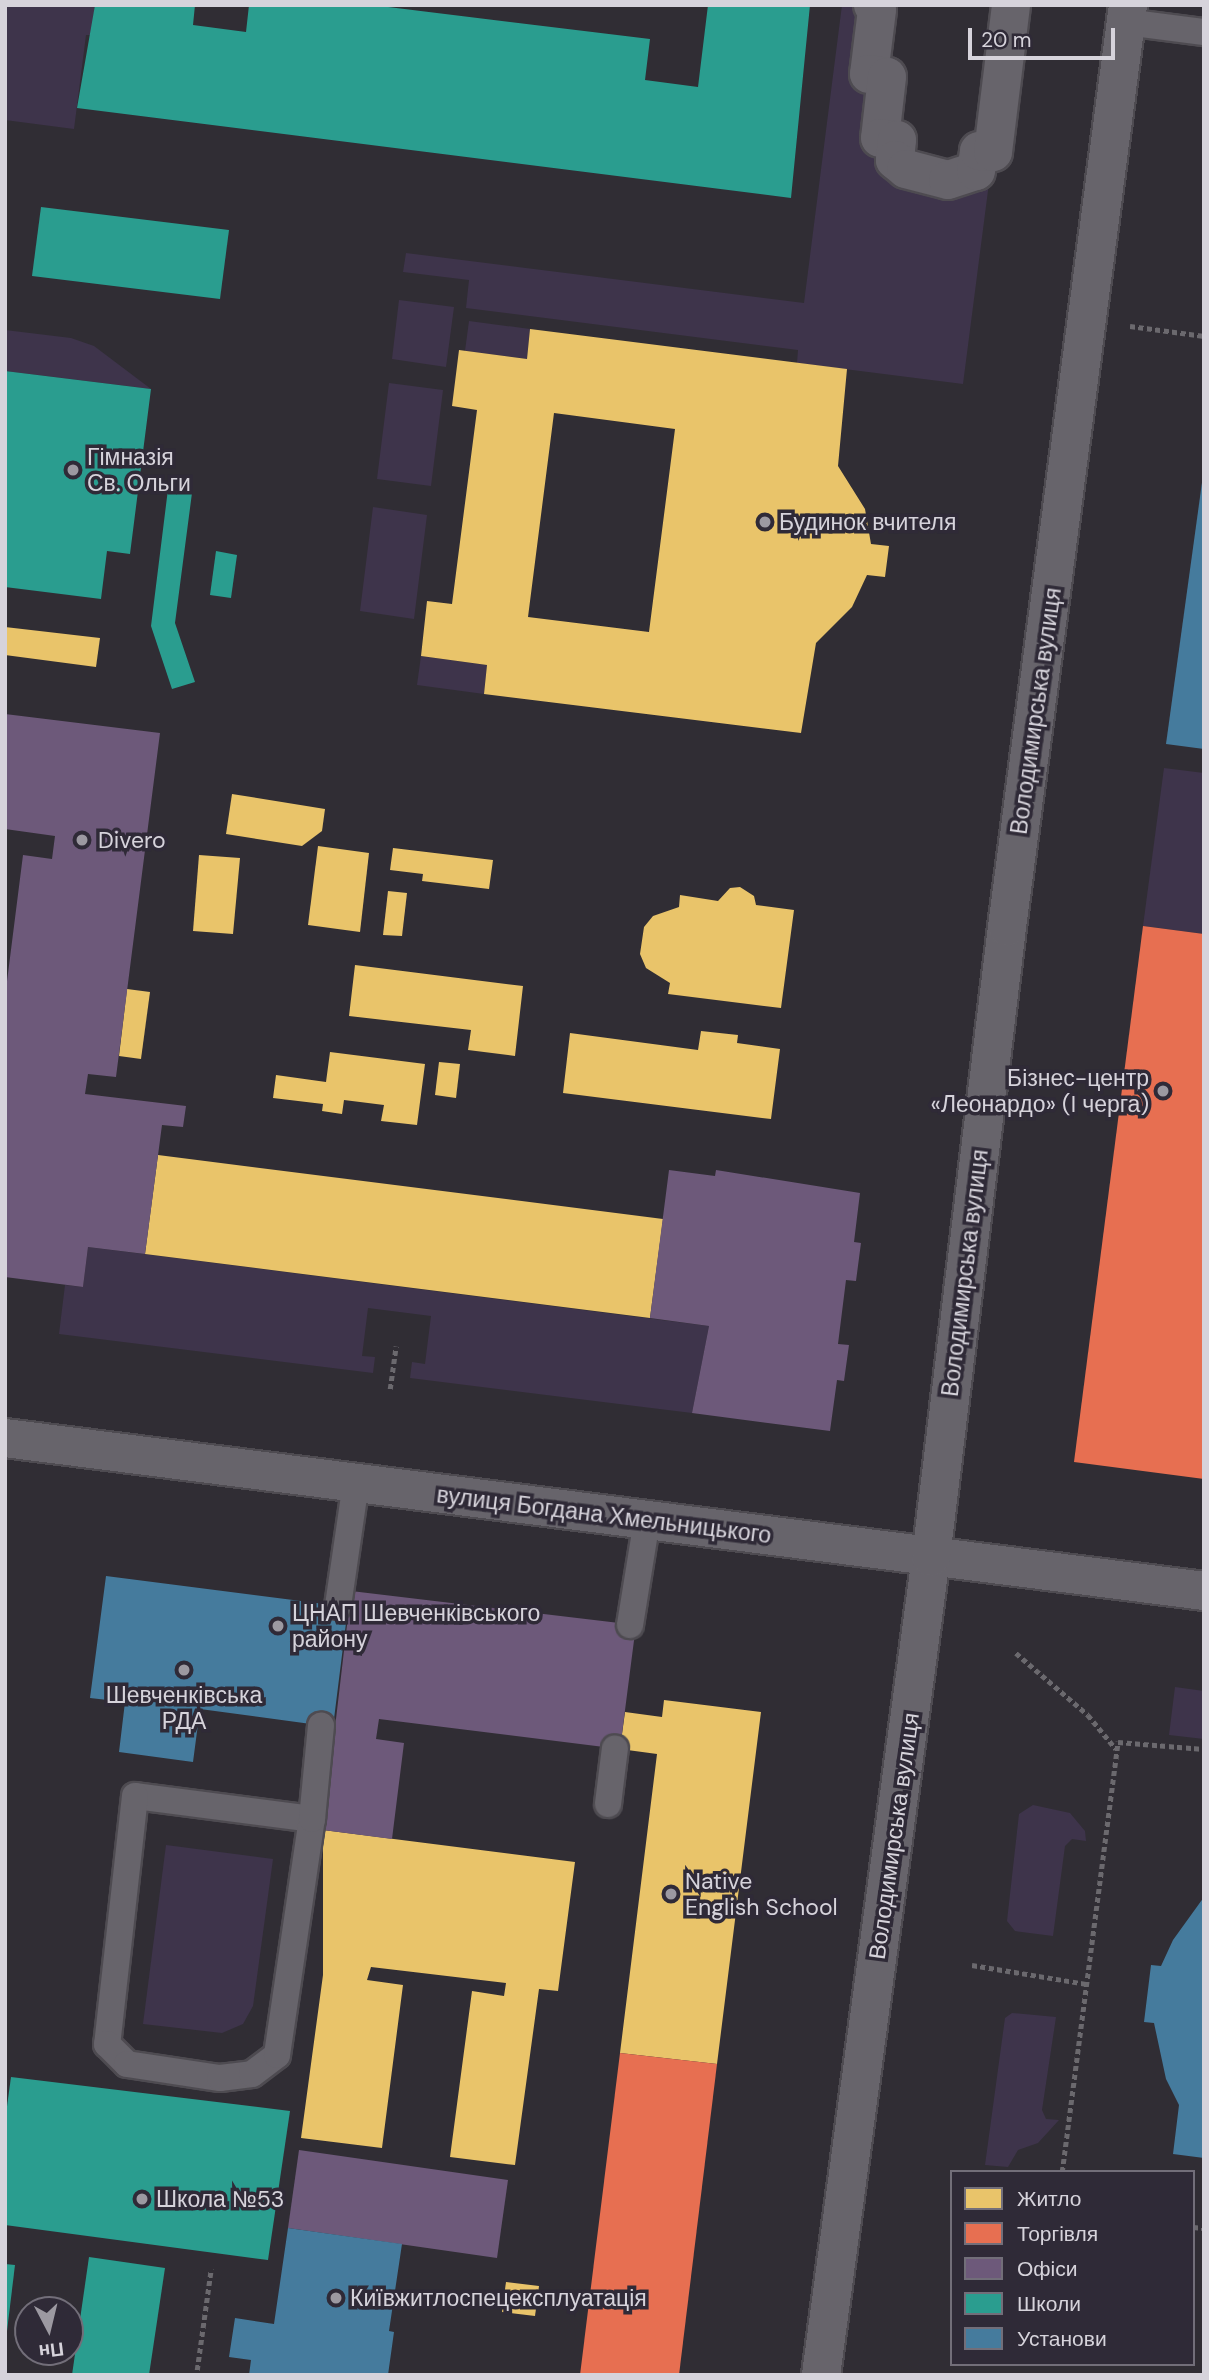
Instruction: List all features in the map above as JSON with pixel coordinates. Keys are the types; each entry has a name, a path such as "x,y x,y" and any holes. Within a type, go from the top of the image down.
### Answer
{"main road":[{"path":"873,5 877,10 869,74 887,77 880,138 897,140 895,160 906,169 948,180 976,170 979,151 993,152 1012,5"},
{"name":"Володимирська вулиця","path":"821,2375 931,1558 1007,928 1127,14"},
{"name":"вулиця Богдана Хмельницького","path":"5,1438 1204,1591"}],"lane":[{"path":"1127,14 1204,32"},
{"path":"338,1606 356,1483"},
{"path":"630,1625 647,1520"},
{"path":"312,1819 135,1796 107,2044 128,2064 220,2078 252,2074 277,2055 312,1819 321,1725"},
{"path":"608,1804 615,1748"}],"path":[{"path":"1087,321 1204,336"},
{"path":"390,1389 396,1346"},
{"path":"1016,1653 1088,1715 1117,1750"},
{"path":"1062,2170 1118,1742 1204,1749"},
{"path":"972,1965 1087,1984"},
{"path":"197,2370 211,2269"}],"shaded area":[{"path":"5,5 95,5 91,35 86,35 74,129 5,120"},
{"path":"842,5 873,5 906,169 993,152 963,384 797,363 798,350 466,308 469,280 403,272 406,253 804,303"},
{"path":"399,300 454,307 446,367 392,359"},
{"path":"469,321 530,329 527,359 465,351"},
{"path":"5,330 71,338 94,346 151,389 5,371"},
{"path":"389,383 443,390 431,486 377,479"},
{"path":"373,507 427,515 414,619 360,611"},
{"path":"421,656 487,665 484,694 417,685"},
{"path":"1164,768 1204,773 1204,934 1143,926"},
{"path":"88,1247 709,1326 692,1413 410,1378 412,1362 425,1364 431,1316 368,1308 362,1356 375,1357 373,1373 59,1334 65,1285 83,1287"},
{"path":"1175,1687 1204,1691 1204,1739 1169,1735"},
{"path":"1033,1805 1070,1813 1085,1831 1086,1841 1072,1839 1065,1846 1053,1936 1015,1931 1007,1921 1019,1814"},
{"path":"166,1845 273,1859 253,2006 243,2024 222,2033 143,2024"},
{"path":"1012,2013 1056,2017 1042,2110 1046,2119 1059,2120 1038,2143 1018,2150 1008,2167 985,2165 1005,2018"}],"building: Житло":[{"name":"Будинок вчителя","path":"530,329 847,369 838,466 865,509 871,544 889,546 885,577 867,575 852,607 816,643 801,733 484,694 487,665 421,656 427,601 452,604 477,410 452,406 459,350 527,359","holes":["554,413 675,429 649,632 528,617"]},
{"path":"5,627 100,638 96,667 5,655"},
{"path":"232,794 325,809 322,831 302,846 226,834"},
{"path":"318,846 369,853 360,932 308,925"},
{"path":"393,848 493,860 489,889 422,881 423,874 390,870"},
{"path":"199,855 240,858 233,934 193,931"},
{"path":"740,887 754,896 756,905 794,910 781,1008 668,994 670,983 646,968 640,954 644,927 653,916 679,907 680,895 718,901 730,888"},
{"path":"388,891 407,893 402,936 383,935"},
{"path":"355,965 523,986 515,1056 468,1050 471,1030 349,1016"},
{"path":"127,989 150,992 141,1059 119,1056"},
{"path":"701,1031 738,1035 737,1043 780,1049 771,1119 563,1093 570,1033 698,1050"},
{"path":"330,1052 425,1064 417,1125 381,1121 384,1105 344,1100 342,1114 322,1111 323,1104 273,1098 276,1075 326,1082"},
{"path":"439,1062 460,1064 456,1098 435,1095"},
{"path":"158,1155 663,1219 650,1318 145,1254"},
{"path":"664,1700 761,1712 717,2064 620,2053 657,1754 620,1749 625,1712 662,1717"},
{"path":"323,1830 575,1862 558,1991 539,1989 515,2165 450,2157 472,1991 504,1996 506,1983 371,1967 367,1980 403,1985 382,2148 301,2138 323,1975"},
{"path":"506,2282 539,2286 535,2316 502,2312"}],"building: Торгівля":[{"name":"Бізнес-центр «Леонардо» (I черга)","path":"1143,926 1204,934 1204,1479 1074,1462"},
{"path":"620,2053 717,2064 679,2375 580,2375"}],"building: Офіси":[{"path":"5,714 160,733 116,1077 88,1074 85,1094 186,1106 183,1127 162,1125 145,1254 88,1247 83,1287 5,1277 5,997 23,855 52,859 55,836 5,829"},
{"path":"669,1170 715,1176 716,1170 860,1193 854,1242 861,1243 856,1281 846,1280 838,1344 849,1345 844,1381 837,1380 830,1431 692,1413 709,1326 650,1318"},
{"path":"351,1591 636,1625 620,1749 379,1719 376,1739 404,1743 392,1839 323,1830"},
{"path":"299,2150 508,2180 497,2258 288,2228"}],"building: Школи":[{"path":"95,5 195,5 193,25 246,32 249,5 372,5 650,39 645,80 698,87 708,5 810,5 791,198 77,108"},
{"path":"41,207 229,230 220,299 32,276"},
{"name":"Гімназія Св. Ольги","path":"5,371 151,389 130,554 107,551 101,599 5,587"},
{"path":"168,489 192,493 175,623 195,682 172,689 151,626"},
{"path":"216,551 237,555 231,598 210,595"},
{"name":"Школа №53","path":"11,2077 290,2111 268,2260 5,2225 5,2121"},
{"path":"89,2257 165,2268 149,2375 72,2375 73,2366 84,2366 83,2296"},
{"path":"5,2264 15,2265 7,2331 5,2331"}],"building: Установи":[{"path":"1204,468 1204,749 1166,744"},
{"path":"106,1576 348,1607 333,1727 200,1709 193,1762 119,1752 125,1702 90,1698"},
{"path":"1204,1897 1204,2158 1173,2154 1179,2105 1166,2079 1154,2023 1144,2022 1151,1965 1161,1966 1173,1940"},
{"name":"Київжитлоспецексплуатація","path":"288,2228 402,2244 389,2331 394,2332 388,2375 249,2375 251,2360 229,2357 235,2318 274,2324"}],"place":[{"name":"Гімназія Св. Ольги","path":"73,470"},
{"name":"Будинок вчителя","path":"765,522"},
{"name":"Divero","path":"82,840"},
{"name":"Бізнес-центр «Леонардо» (I черга)","path":"1163,1091"},
{"name":"ЦНАП Шевченківського району","path":"278,1626"},
{"name":"Шевченківська РДА","path":"184,1670"},
{"name":"Native English School","path":"671,1894"},
{"name":"Школа №53","path":"142,2199"},
{"name":"Київжитлоспецексплуатація","path":"336,2298"}]}
